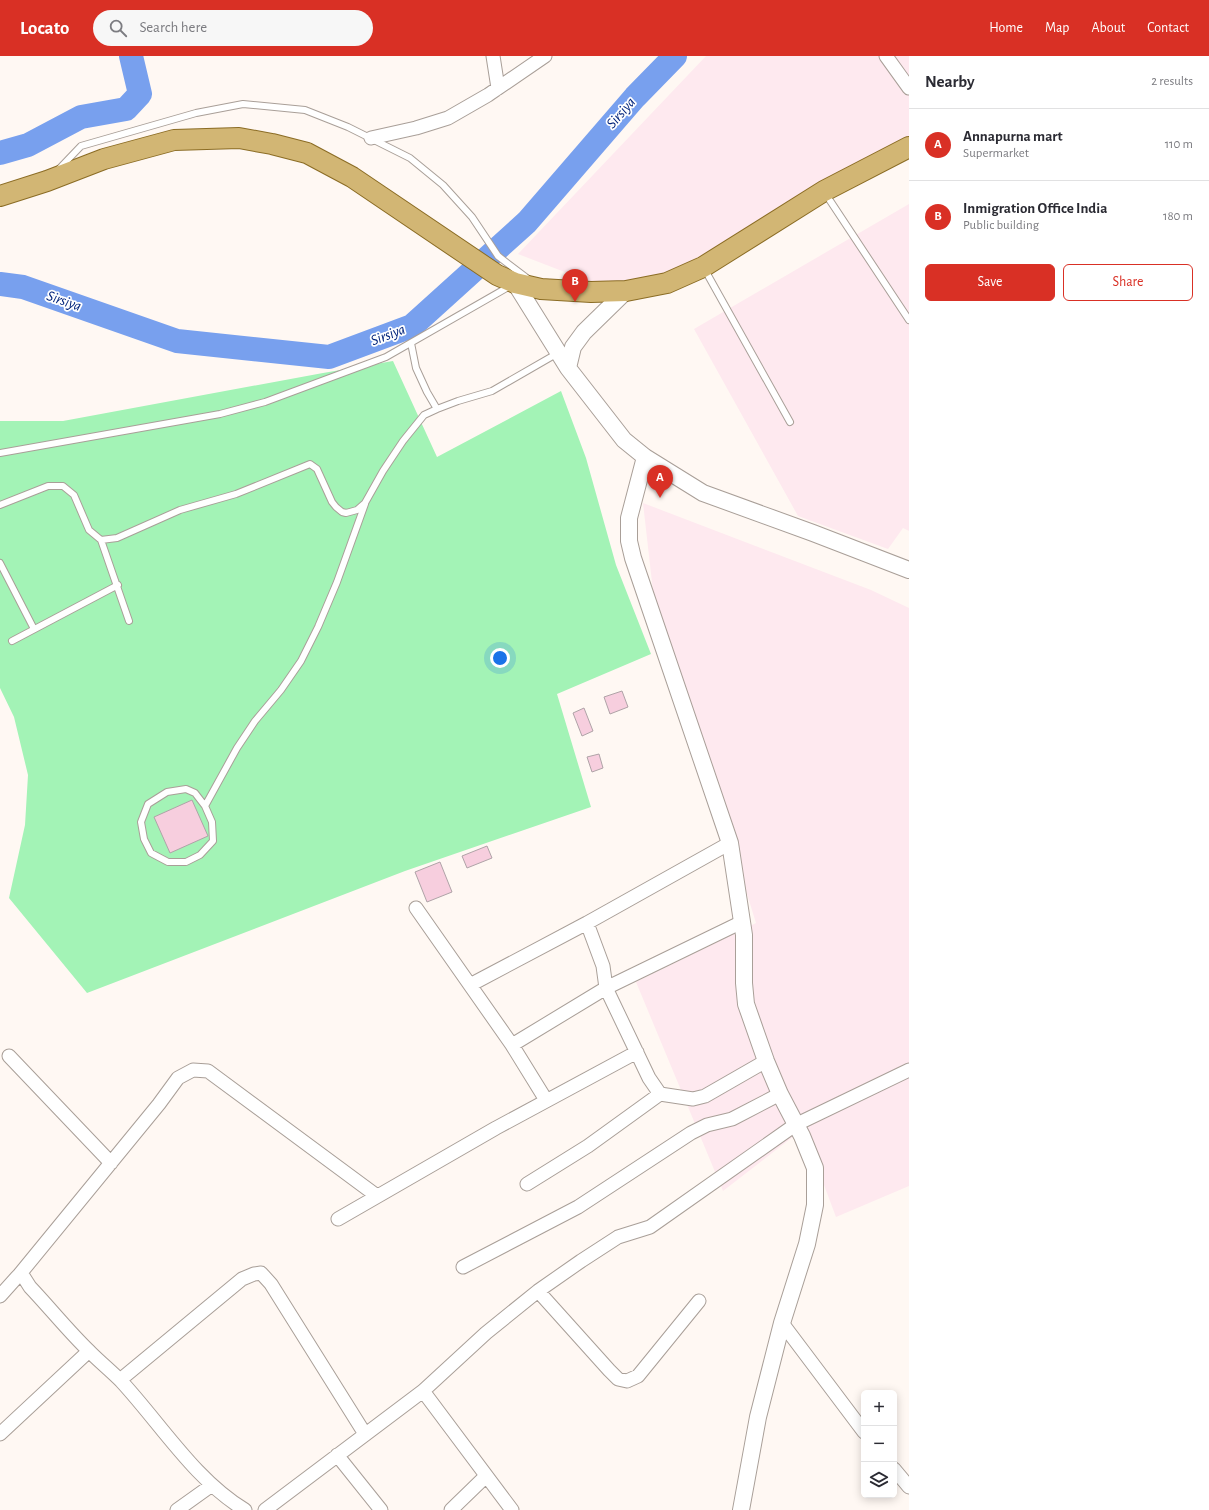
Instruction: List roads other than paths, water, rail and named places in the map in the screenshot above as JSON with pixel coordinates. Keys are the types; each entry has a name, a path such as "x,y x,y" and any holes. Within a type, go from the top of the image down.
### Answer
{"main road":[{"path":"0,196 47,181 104,159 174,140 240,138 307,153 352,177 506,279 541,289 591,292 626,290 667,284 703,267 824,191 909,147"}],"street":[{"path":"493,56 498,88"},
{"path":"371,138 416,128 448,118 498,88 545,56"},
{"path":"886,56 909,88"},
{"path":"506,279 568,368 624,440 645,457 703,493 814,532 909,570"},
{"path":"568,368 573,347 584,332 626,290"},
{"path":"645,457 629,518 629,541 633,558 730,843 744,936 744,983 746,1004 766,1061 780,1094 802,1136 815,1168 815,1205 806,1244 782,1323 758,1416 741,1510"},
{"path":"470,985 588,923 730,843"},
{"path":"416,908 512,1045 546,1100"},
{"path":"512,1045 606,988 742,922"},
{"path":"588,923 603,966 606,988 649,1078 660,1094"},
{"path":"338,1219 546,1100 637,1052"},
{"path":"9,1056 111,1163"},
{"path":"527,1184 588,1146 660,1094 693,1099 705,1096 766,1061"},
{"path":"0,1296 111,1163 178,1078 193,1070 208,1072 377,1196"},
{"path":"265,1510 423,1390 486,1333 538,1291 618,1237 650,1227 796,1125 909,1070"},
{"path":"463,1267 578,1207 691,1133 707,1125 732,1119 780,1094"},
{"path":"120,1380 242,1279 261,1273 271,1284 365,1434"},
{"path":"19,1275 23,1276 30,1286 89,1351 120,1380 212,1485 235,1504 245,1510"},
{"path":"538,1291 618,1379 627,1381 638,1376 700,1301"},
{"path":"782,1323 861,1428"},
{"path":"0,1434 89,1351"},
{"path":"423,1390 512,1510"},
{"path":"337,1456 381,1510"},
{"path":"897,1473 909,1487"},
{"path":"450,1510 486,1476"},
{"path":"177,1510 212,1485"}],"lane":[{"path":"47,181 81,146 196,113 243,104 305,110 348,127 410,158 443,185 472,217 498,256 541,289"},
{"path":"824,191 909,320"},
{"path":"703,267 790,422"},
{"path":"0,453 228,412 266,402 386,357 411,343 506,279"},
{"path":"411,343 416,368 437,409"},
{"path":"204,806 237,748 255,722 282,690 301,661 318,627 337,582 365,503 383,471 403,441 424,415 458,401 492,391 558,353"},
{"path":"101,540 117,538 180,510 236,494 310,464 317,469 332,502 342,512 346,513 357,510 365,503"},
{"path":"0,506 48,486 63,486 74,495 89,530 101,540 118,584 129,621"},
{"path":"0,562 34,630"},
{"path":"12,641 118,584"},
{"path":"186,790 195,793 204,806 212,822 213,841 200,855 186,862 168,862 151,853 144,839 141,822 148,804 167,792 186,790"}],"waterway":[{"name":"Sirsiya","path":"0,153 28,145 81,117 126,109 140,94 131,56"},
{"name":"Sirsiya","path":"0,284 23,287 177,341 329,357 412,326 527,222 635,97 675,56"}],"place":[{"name":"Inmigration Office India","path":"575,302"},
{"name":"Annapurna mart","path":"660,498"}]}
